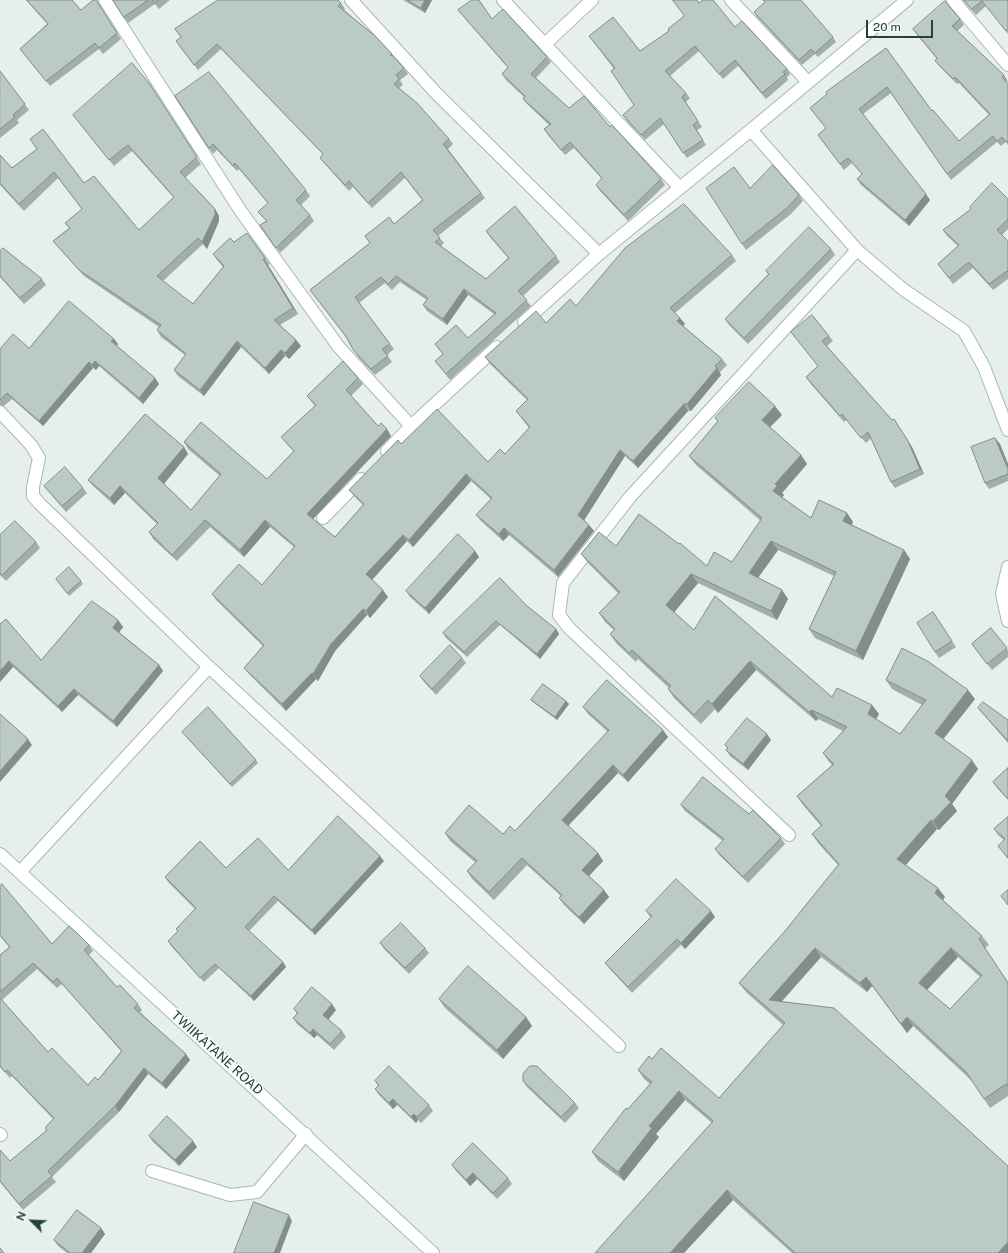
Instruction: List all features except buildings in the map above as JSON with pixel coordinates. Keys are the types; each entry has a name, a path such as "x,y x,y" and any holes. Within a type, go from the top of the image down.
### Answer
{"street":[{"path":"105,0 240,210 334,339 411,426"},
{"path":"350,0 436,93 599,254"},
{"path":"503,0 680,188"},
{"path":"544,44 592,0"},
{"path":"731,0 808,82"},
{"path":"517,329 599,254 907,0"},
{"path":"953,0 1008,65"},
{"path":"751,130 858,250 904,290 964,331 984,367 1008,430"},
{"path":"789,835 569,628 559,615 560,599 563,583 630,497 858,250"},
{"path":"380,458 411,426 505,340"},
{"path":"0,412 31,445 39,458 33,487 33,496 40,504 209,667 619,1046"},
{"path":"323,518 370,469"},
{"path":"1008,567 1002,594 1008,621"},
{"path":"20,872 209,667"},
{"name":"TWIIKATANE ROAD","path":"0,854 306,1134 433,1253"},
{"path":"152,1171 230,1195 257,1192 306,1134"}]}
